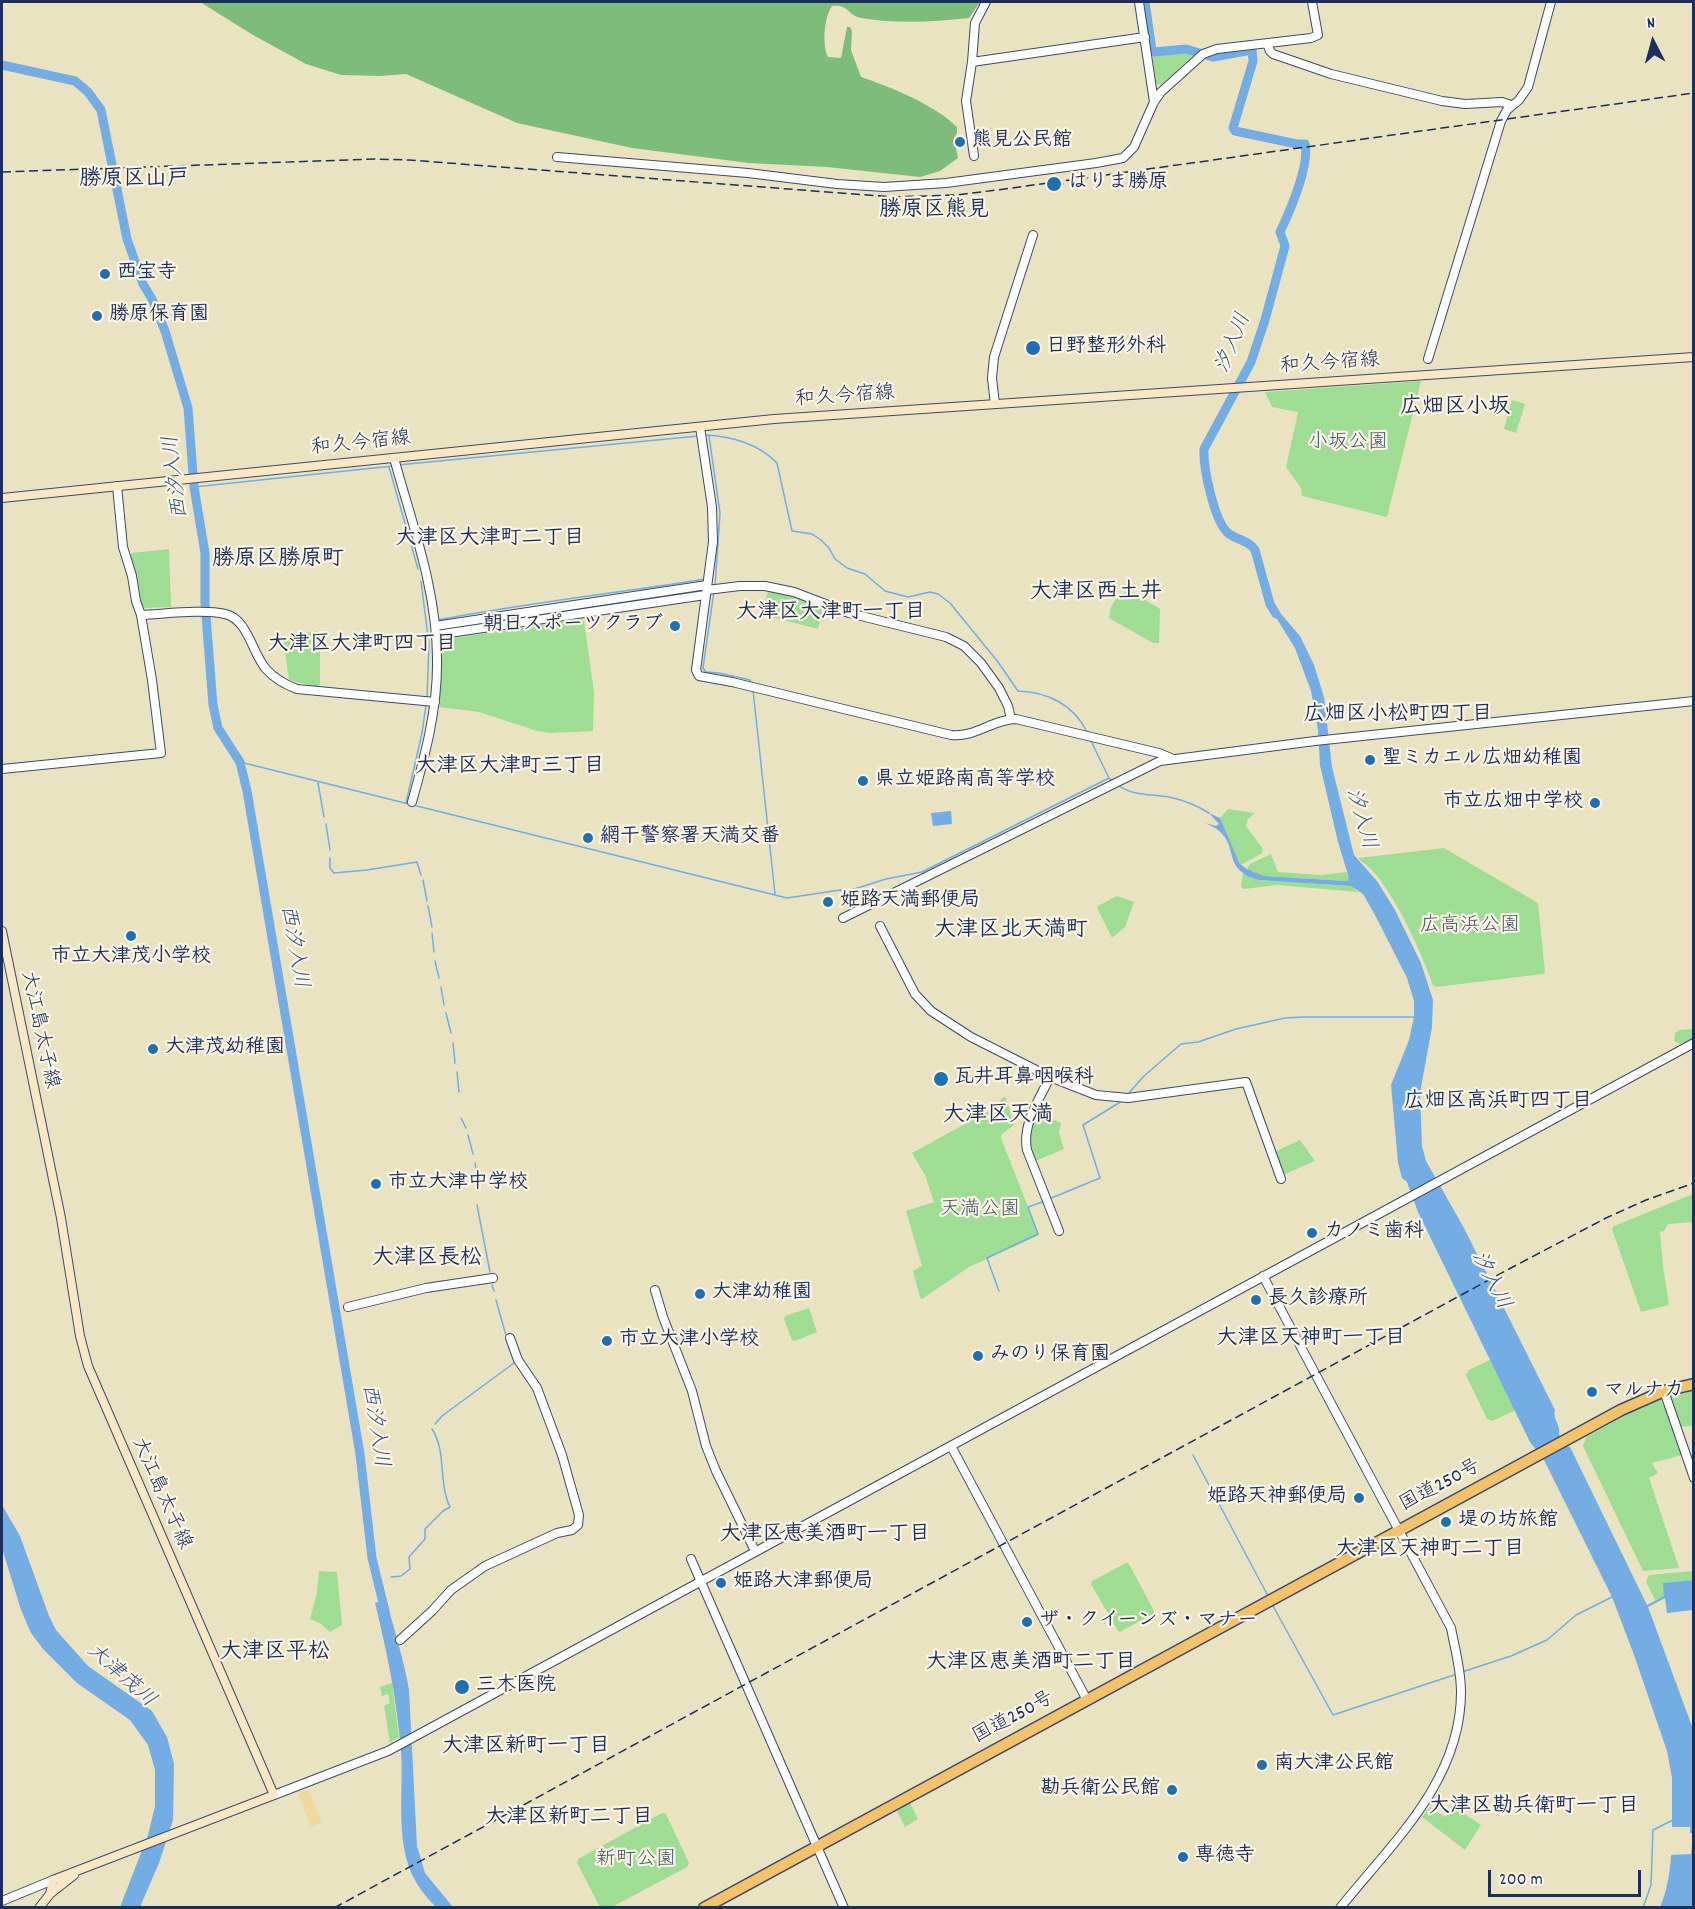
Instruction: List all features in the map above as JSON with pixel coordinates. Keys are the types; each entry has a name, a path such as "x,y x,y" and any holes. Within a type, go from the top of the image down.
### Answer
{"highway":[{"name":"国道250号","path":"704,1908 1621,1410 1664,1391 1694,1384"}],"main road":[{"name":"和久今宿線","path":"2,498 768,419 1694,357"},
{"name":"大江島太子線","path":"2,931 59,1208 78,1326 87,1366 274,1795"},
{"path":"50,1894 53,1880 274,1795"},
{"path":"39,1908 50,1894 87,1866"}],"street":[{"path":"974,156 966,101 975,23 986,2"},
{"path":"1139,2 1154,102"},
{"path":"557,157 884,187 946,183 1123,158 1134,147 1154,102 1161,92 1210,50 1311,38 1318,35 1312,2"},
{"path":"1428,359 1501,121 1511,105 1519,100 1528,87 1551,2"},
{"path":"972,62 1145,37"},
{"path":"1266,43 1273,54 1331,74 1454,103 1502,102 1511,105"},
{"path":"995,404 992,378 994,357 1033,235"},
{"path":"700,427 711,500 713,531 712,556 696,670 698,675 951,735 971,734 1003,720 1022,720 1097,737 1172,758"},
{"path":"394,458 426,573 438,658 435,702 412,802"},
{"path":"2,769 161,753 141,615 123,547 117,486"},
{"path":"435,630 706,590 765,586 794,592 849,613 946,637 964,646 981,663 999,688 1008,706 1011,719"},
{"path":"141,615 225,614 237,620 266,669 292,687 314,692 435,702"},
{"path":"843,918 1155,762 1315,741 1694,701"},
{"path":"880,926 915,994 931,1011 971,1037 1050,1077 1096,1095 1128,1098 1246,1082 1281,1179"},
{"path":"274,1795 397,1746 1694,1043"},
{"path":"1050,1077 1028,1124 1025,1136 1027,1150 1059,1231"},
{"path":"1263,1276 1451,1628 1460,1670 1458,1728 1446,1766 1429,1797 1404,1831 1340,1908"},
{"path":"348,1307 426,1288 493,1278"},
{"path":"655,1290 692,1391 706,1446 755,1551"},
{"path":"400,1640 451,1590 478,1570 557,1533 572,1530 578,1525 579,1515 556,1438 537,1388 518,1360 510,1338"},
{"path":"1664,1391 1694,1478"},
{"path":"951,1446 1088,1700"},
{"path":"691,1558 844,1908"},
{"path":"2,1901 53,1880"}],"green space":[{"path":"200,2 980,2 969,18 915,22 856,17 845,8 838,6 832,6 829,11 825,38 828,57 841,58 847,27 850,27 852,31 851,50 861,77 899,91 925,104 957,127 954,138 958,158 940,171 920,177 827,167 749,163 632,148 517,123 406,74 341,75 306,64"},
{"path":"1186,50 1196,53 1161,85 1156,83 1152,52"},
{"name":"小坂公園","path":"1421,381 1387,517 1302,496 1301,488 1286,467 1298,412 1272,407 1265,392"},
{"path":"1512,400 1525,404 1516,433 1504,429"},
{"path":"169,549 171,607 145,608 142,605 130,556 132,553"},
{"path":"1129,590 1160,609 1159,643 1153,643 1109,618 1115,601"},
{"path":"769,591 823,606 818,629 767,616 764,613"},
{"path":"581,619 584,621 594,692 593,731 551,733 537,731 479,712 439,707 442,640"},
{"path":"317,631 320,633 320,684 317,687 289,680 283,637"},
{"path":"1228,809 1255,813 1248,819 1246,826 1263,849 1262,853 1241,865 1220,818"},
{"name":"広高浜公園","path":"1444,848 1538,903 1545,972 1543,974 1436,987 1433,985 1416,943 1395,902 1376,874 1358,858"},
{"path":"1271,854 1278,872 1321,875 1346,872 1350,878 1347,881 1264,876 1247,869 1250,864"},
{"path":"1243,873 1259,880 1352,886 1358,892 1277,885 1244,889 1241,887"},
{"path":"1117,896 1134,902 1125,927 1112,938 1097,908"},
{"path":"1693,1029 1693,1039 1680,1044 1674,1041 1675,1033 1679,1030"},
{"name":"天満公園","path":"1004,1097 1014,1125 1002,1134 1001,1138 1039,1235 969,1267 922,1299 913,1271 922,1266 906,1211 934,1202 925,1175 912,1153 987,1112"},
{"path":"1037,1113 1061,1123 1059,1133 1064,1149 1035,1161 1028,1138 1034,1114"},
{"path":"1300,1140 1315,1161 1283,1175 1276,1151"},
{"path":"1693,1194 1693,1226 1692,1222 1668,1224 1664,1231 1660,1232 1669,1305 1641,1312 1612,1229 1614,1226"},
{"path":"809,1308 817,1332 795,1341 792,1340 785,1316"},
{"path":"1490,1360 1516,1410 1492,1421 1487,1419 1466,1375 1469,1370"},
{"path":"1693,1391 1693,1426 1679,1427 1669,1397"},
{"path":"1661,1399 1664,1406 1666,1405 1682,1455 1652,1463 1658,1473 1649,1478 1679,1568 1643,1571 1583,1446 1586,1437 1631,1412"},
{"path":"1126,1563 1129,1564 1154,1611 1153,1614 1120,1632 1091,1584 1092,1581"},
{"path":"319,1571 337,1572 342,1625 330,1632 320,1623 310,1619 317,1593"},
{"path":"1693,1571 1693,1580 1664,1583 1665,1596 1655,1600 1646,1582 1649,1575"},
{"path":"392,1683 399,1737 390,1743 384,1706 390,1703 388,1694 382,1696 380,1687"},
{"path":"533,1733 539,1744 521,1752 516,1742"},
{"path":"910,1803 918,1819 905,1827 897,1811"},
{"path":"1453,1806 1481,1825 1465,1850 1422,1817 1430,1807 1445,1817"},
{"name":"新町公園","path":"662,1813 666,1814 689,1863 687,1867 612,1907 600,1907 577,1863 578,1859"}],"sand":[{"path":"309,1789 322,1823 311,1827 298,1794"}],"water":[{"path":"1269,588 1276,608 1300,636 1314,665 1324,697 1332,767 1354,855 1377,881 1395,910 1421,963 1433,1000 1432,1027 1420,1093 1422,1146 1426,1161 1464,1228 1555,1410 1559,1434 1566,1446 1570,1447 1647,1605 1664,1596 1663,1583 1693,1580 1693,1610 1667,1613 1665,1598 1648,1607 1693,1729 1693,1833 1690,1833 1690,1827 1672,1827 1672,1778 1667,1751 1612,1597 1544,1460 1530,1442 1418,1212 1407,1182 1402,1178 1398,1163 1391,1085 1409,1040 1414,1017 1414,1001 1407,978 1363,894 1351,886 1259,880 1247,875 1235,864 1225,837 1217,829 1205,823 1216,826 1219,824 1209,813 1220,818 1240,864 1264,876 1347,881 1349,878 1320,765 1318,730 1311,691 1295,648 1272,611"},
{"path":"951,811 952,824 933,826 931,813"},
{"path":"2,1505 20,1536 56,1630 88,1666 152,1711 167,1737 174,1764 173,1820 159,1863 140,1907 120,1907 148,1835 155,1806 155,1770 148,1745 130,1720 77,1683 43,1649 31,1633 21,1610 2,1548"},
{"path":"386,1599 409,1690 417,1846 425,1873 453,1907 436,1907 420,1889 409,1867 405,1851 401,1818 402,1767 397,1713 375,1603"},
{"path":"1693,1833 1693,1907 1660,1907 1668,1882 1671,1855 1691,1854"}],"waterway":[{"name":"汐入川","path":"1145,2 1154,52 1186,49 1213,57 1252,50 1253,61 1233,128 1235,131 1305,144 1305,164 1302,176 1280,232 1285,246 1265,320 1251,362 1204,449 1207,480 1218,517 1228,533 1249,544 1255,550 1270,604 1276,614"},
{"name":"西汐入川","path":"2,65 75,81 88,92 101,110 127,239 143,284 165,331 188,408 194,487 205,553 205,603 213,705 218,728 240,762 247,791 360,1454 372,1558 385,1611"},
{"path":"705,435 744,442 770,456 777,463 792,531 812,534 829,548 835,559 847,568 865,574 885,591 908,597 930,592 938,594 950,603 998,662 1018,691 1040,694 1059,702 1075,714 1087,732"},
{"path":"398,465 698,436"},
{"path":"709,436 720,513 715,586"},
{"path":"194,487 393,466"},
{"path":"389,467 418,569"},
{"path":"438,620 706,579"},
{"path":"421,581 429,645 427,697"},
{"path":"714,591 703,668 706,672 750,680 751,683"},
{"path":"753,690 775,894"},
{"path":"406,803 426,705"},
{"path":"1090,739 1109,778 1114,782"},
{"path":"240,762 787,898 840,890 848,891 886,879 922,872 1109,778"},
{"path":"318,783 324,817"},
{"path":"1118,785 1136,793 1180,800 1209,813"},
{"path":"326,824 330,850"},
{"path":"330,858 330,868 334,873 417,862 421,875"},
{"path":"423,880 427,901"},
{"path":"428,906 432,927"},
{"path":"432,933 434,952"},
{"path":"435,961 439,978"},
{"path":"441,987 444,1005"},
{"path":"446,1013 451,1033"},
{"path":"1127,1095 1144,1076 1181,1044 1198,1042 1236,1029 1285,1018 1416,1017"},
{"path":"453,1043 455,1063"},
{"path":"457,1072 459,1092"},
{"path":"1049,1199 1100,1178 1083,1125 1122,1101"},
{"path":"461,1118 466,1128"},
{"path":"468,1135 473,1154"},
{"path":"475,1163 479,1190"},
{"path":"999,1291 987,1258 1038,1234 1028,1207 1045,1201"},
{"path":"477,1205 490,1272"},
{"path":"492,1285 494,1291"},
{"path":"496,1300 507,1339"},
{"path":"435,1424 442,1416 514,1363"},
{"path":"391,1577 401,1576 410,1569 409,1557 425,1539 425,1529 450,1507 444,1488 437,1438 432,1429"},
{"path":"1193,1455 1268,1596"},
{"path":"1462,1672 1511,1656 1547,1640 1576,1615 1614,1596"},
{"path":"1273,1606 1333,1715 1457,1674"},
{"path":"1643,1908 1651,1885 1653,1830 1673,1820"}],"railway":[{"path":"2,172 375,159 893,197 956,195 1694,93"},
{"path":"334,1908 1509,1269 1606,1218 1646,1200 1694,1183"}],"place":[{"name":"熊見公民館","path":"960,142"},
{"name":"はりま勝原","path":"1054,184"},
{"name":"西宝寺","path":"105,274"},
{"name":"勝原保育園","path":"97,316"},
{"name":"日野整形外科","path":"1033,348"},
{"name":"朝日スポーツクラブ","path":"675,626"},
{"name":"聖ミカエル広畑幼稚園","path":"1370,760"},
{"name":"県立姫路南高等学校","path":"863,781"},
{"name":"市立広畑中学校","path":"1595,803"},
{"name":"網干警察署天満交番","path":"588,838"},
{"name":"姫路天満郵便局","path":"828,902"},
{"name":"市立大津茂小学校","path":"131,936"},
{"name":"大津茂幼稚園","path":"153,1049"},
{"name":"瓦井耳鼻咽喉科","path":"941,1079"},
{"name":"市立大津中学校","path":"376,1184"},
{"name":"カノミ歯科","path":"1312,1233"},
{"name":"大津幼稚園","path":"700,1294"},
{"name":"長久診療所","path":"1256,1300"},
{"name":"市立大津小学校","path":"607,1341"},
{"name":"みのり保育園","path":"978,1356"},
{"name":"マルナカ","path":"1592,1392"},
{"name":"姫路天神郵便局","path":"1359,1498"},
{"name":"堤の坊旅館","path":"1446,1522"},
{"name":"姫路大津郵便局","path":"721,1583"},
{"name":"ザ・クイーンズ・マナー","path":"1027,1622"},
{"name":"三木医院","path":"462,1687"},
{"name":"南大津公民館","path":"1262,1765"},
{"name":"勘兵衛公民館","path":"1172,1790"},
{"name":"専徳寺","path":"1183,1857"}],"district":[{"name":"勝原区山戸","path":"134,181"},
{"name":"勝原区熊見","path":"934,212"},
{"name":"広畑区小坂","path":"1455,409"},
{"name":"大津区大津町二丁目","path":"490,540"},
{"name":"勝原区勝原町","path":"278,561"},
{"name":"大津区西土井","path":"1096,594"},
{"name":"大津区大津町一丁目","path":"831,614"},
{"name":"大津区大津町四丁目","path":"362,646"},
{"name":"広畑区小松町四丁目","path":"1398,716"},
{"name":"大津区大津町三丁目","path":"510,768"},
{"name":"大津区北天満町","path":"1011,932"},
{"name":"広畑区高浜町四丁目","path":"1498,1103"},
{"name":"大津区天満","path":"998,1117"},
{"name":"大津区長松","path":"427,1260"},
{"name":"大津区天神町一丁目","path":"1311,1340"},
{"name":"大津区恵美酒町一丁目","path":"825,1536"},
{"name":"大津区天神町二丁目","path":"1430,1551"},
{"name":"大津区平松","path":"275,1654"},
{"name":"大津区恵美酒町二丁目","path":"1031,1664"},
{"name":"大津区新町一丁目","path":"526,1748"},
{"name":"大津区勘兵衛町一丁目","path":"1534,1808"},
{"name":"大津区新町二丁目","path":"569,1819"}],"water label":[{"name":"大津茂川","path":"120,1677"}]}
